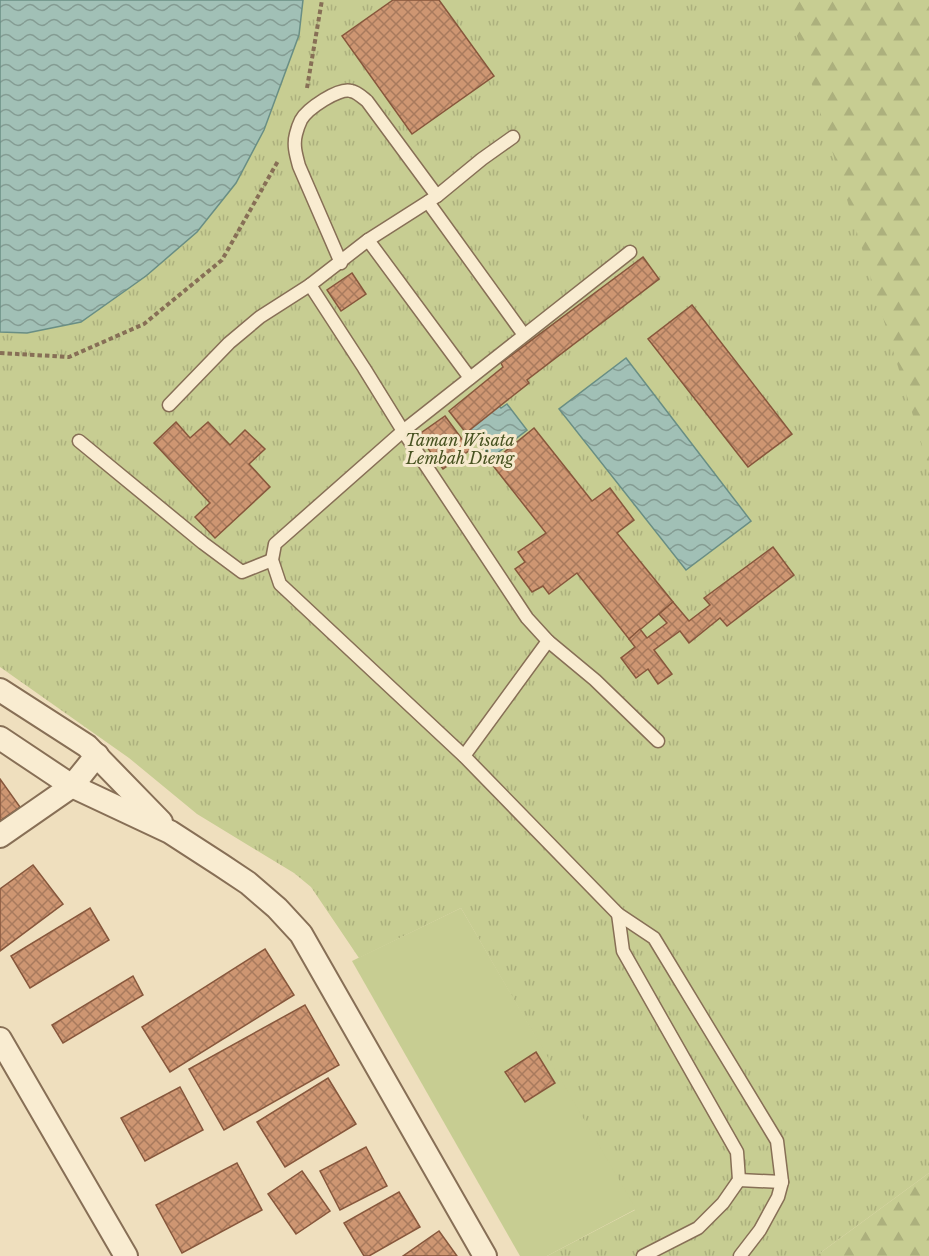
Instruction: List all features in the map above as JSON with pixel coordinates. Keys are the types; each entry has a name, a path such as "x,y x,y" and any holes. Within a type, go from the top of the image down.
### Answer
{"street":[{"path":"0,690 87,746 170,832"},
{"path":"0,738 72,786 170,832 248,883 277,908 301,934 485,1256"},
{"path":"0,836 72,786 97,755"},
{"path":"0,1040 126,1256"}],"lane":[{"path":"341,263 299,166 295,150 296,134 301,120 314,107 338,92 349,89 367,101 524,335"},
{"path":"169,405 229,343 260,317 341,263 368,240 432,199 513,137"},
{"path":"368,240 470,378"},
{"path":"630,252 403,431 275,544 272,561 280,584 464,756 618,914 654,938 777,1142 782,1182 778,1197 760,1230 740,1256"},
{"path":"310,285 527,618 548,642 595,680 657,741"},
{"path":"79,441 203,543 242,572 272,561"},
{"path":"464,756 548,642"},
{"path":"618,914 623,951 737,1152 739,1180 723,1203 698,1228 643,1256"},
{"path":"739,1180 782,1182"}],"path":[{"path":"301,120 322,0"},
{"path":"0,353 69,357 144,324 222,260 279,160"}],"green space":[{"name":"Taman Wisata Lembah Dieng","path":"0,0 788,0 929,460 929,1173 816,1256 547,1256 635,1210 461,908 359,958 311,887 294,873 197,814 129,758 0,667"},
{"path":"786,0 929,0 929,468"},
{"path":"461,908 636,1209 547,1256 520,1256 352,961"},
{"path":"929,1173 929,1256 816,1256"}],"water":[{"path":"0,0 303,0 299,35 264,130 236,183 197,232 146,276 81,322 27,333 0,332"},
{"path":"626,358 751,521 686,570 559,409"},
{"path":"497,404 501,408 507,404 527,430 491,458 467,427"}],"building":[{"path":"393,0 439,0 494,76 412,134 342,36"},
{"path":"643,257 659,279 527,380 529,383 466,433 449,411 503,367 501,363"},
{"path":"352,273 366,294 341,311 327,290"},
{"path":"692,305 792,434 748,467 648,339"},
{"path":"445,416 470,450 443,469 418,435"},
{"path":"176,422 190,438 208,422 230,445 245,430 265,449 249,464 270,487 215,538 195,517 210,503 154,443"},
{"path":"534,428 592,501 610,488 634,520 617,533 673,602 629,639 577,573 549,594 543,586 532,592 515,569 525,562 518,552 546,533 491,463"},
{"path":"773,547 794,575 727,626 720,618 689,643 680,631 654,650 672,674 658,684 648,669 636,678 621,658 635,647 629,639 640,629 647,638 667,623 659,614 673,602 689,621 710,605 704,598"},
{"path":"0,779 20,807 0,821"},
{"path":"33,865 63,904 0,951 0,889"},
{"path":"90,908 109,940 30,988 11,956"},
{"path":"265,949 294,995 170,1072 142,1027"},
{"path":"133,976 143,995 63,1043 52,1025"},
{"path":"305,1005 339,1065 224,1130 189,1069"},
{"path":"536,1052 555,1083 525,1102 505,1072"},
{"path":"328,1078 356,1124 285,1167 257,1122"},
{"path":"180,1087 203,1130 145,1161 121,1118"},
{"path":"366,1147 387,1186 340,1210 320,1171"},
{"path":"237,1163 262,1210 182,1253 156,1205"},
{"path":"302,1171 330,1211 296,1234 268,1194"},
{"path":"399,1192 420,1227 369,1256 364,1256 344,1223"},
{"path":"439,1231 457,1256 403,1256"}]}
